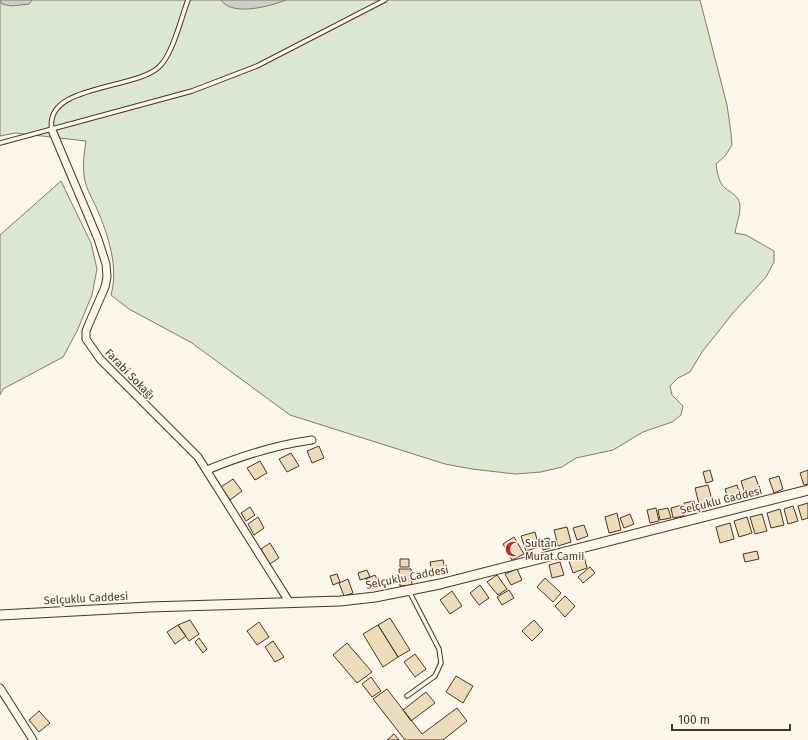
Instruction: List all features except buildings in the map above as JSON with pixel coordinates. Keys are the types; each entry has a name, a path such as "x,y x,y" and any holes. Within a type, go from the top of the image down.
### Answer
{"street":[{"name":"Farabi Sokağı","path":"52,130 98,239 106,264 107,277 105,287 86,331 86,340 100,359 140,401 194,452 207,470 290,603"},
{"path":"207,470 255,452 294,442 312,440"},
{"name":"Selçuklu Caddesi","path":"0,615 150,607 290,603 340,600 409,591 808,490"},
{"path":"0,688 33,740"}],"lane":[{"path":"52,130 50,121 54,112 61,103 73,97 140,77 160,66 168,52 188,0"},
{"path":"0,143 192,91 257,66 385,0"},
{"path":"407,696 435,676 441,664 439,648 409,591"}],"green space":[{"path":"0,0 700,0 727,105 731,133 732,145 725,156 716,164 719,177 722,185 739,200 740,208 735,233 746,235 774,251 774,262 766,277 733,313 702,352 690,372 678,378 670,386 672,395 683,406 681,415 672,422 643,432 613,450 576,458 562,467 541,472 515,474 445,464 290,415 192,343 129,309 111,295 114,273 111,251 105,229 87,188 84,176 86,141 15,133 0,136"},
{"path":"61,181 91,243 97,269 92,295 77,331 63,357 3,389 0,395 0,235"}],"shaded area":[{"path":"0,0 32,0 29,4 11,6 2,4"},
{"path":"221,0 286,0 262,7 242,9 226,5"}],"place":[{"name":"Sultan Murat Camii","path":"513,549"}]}
